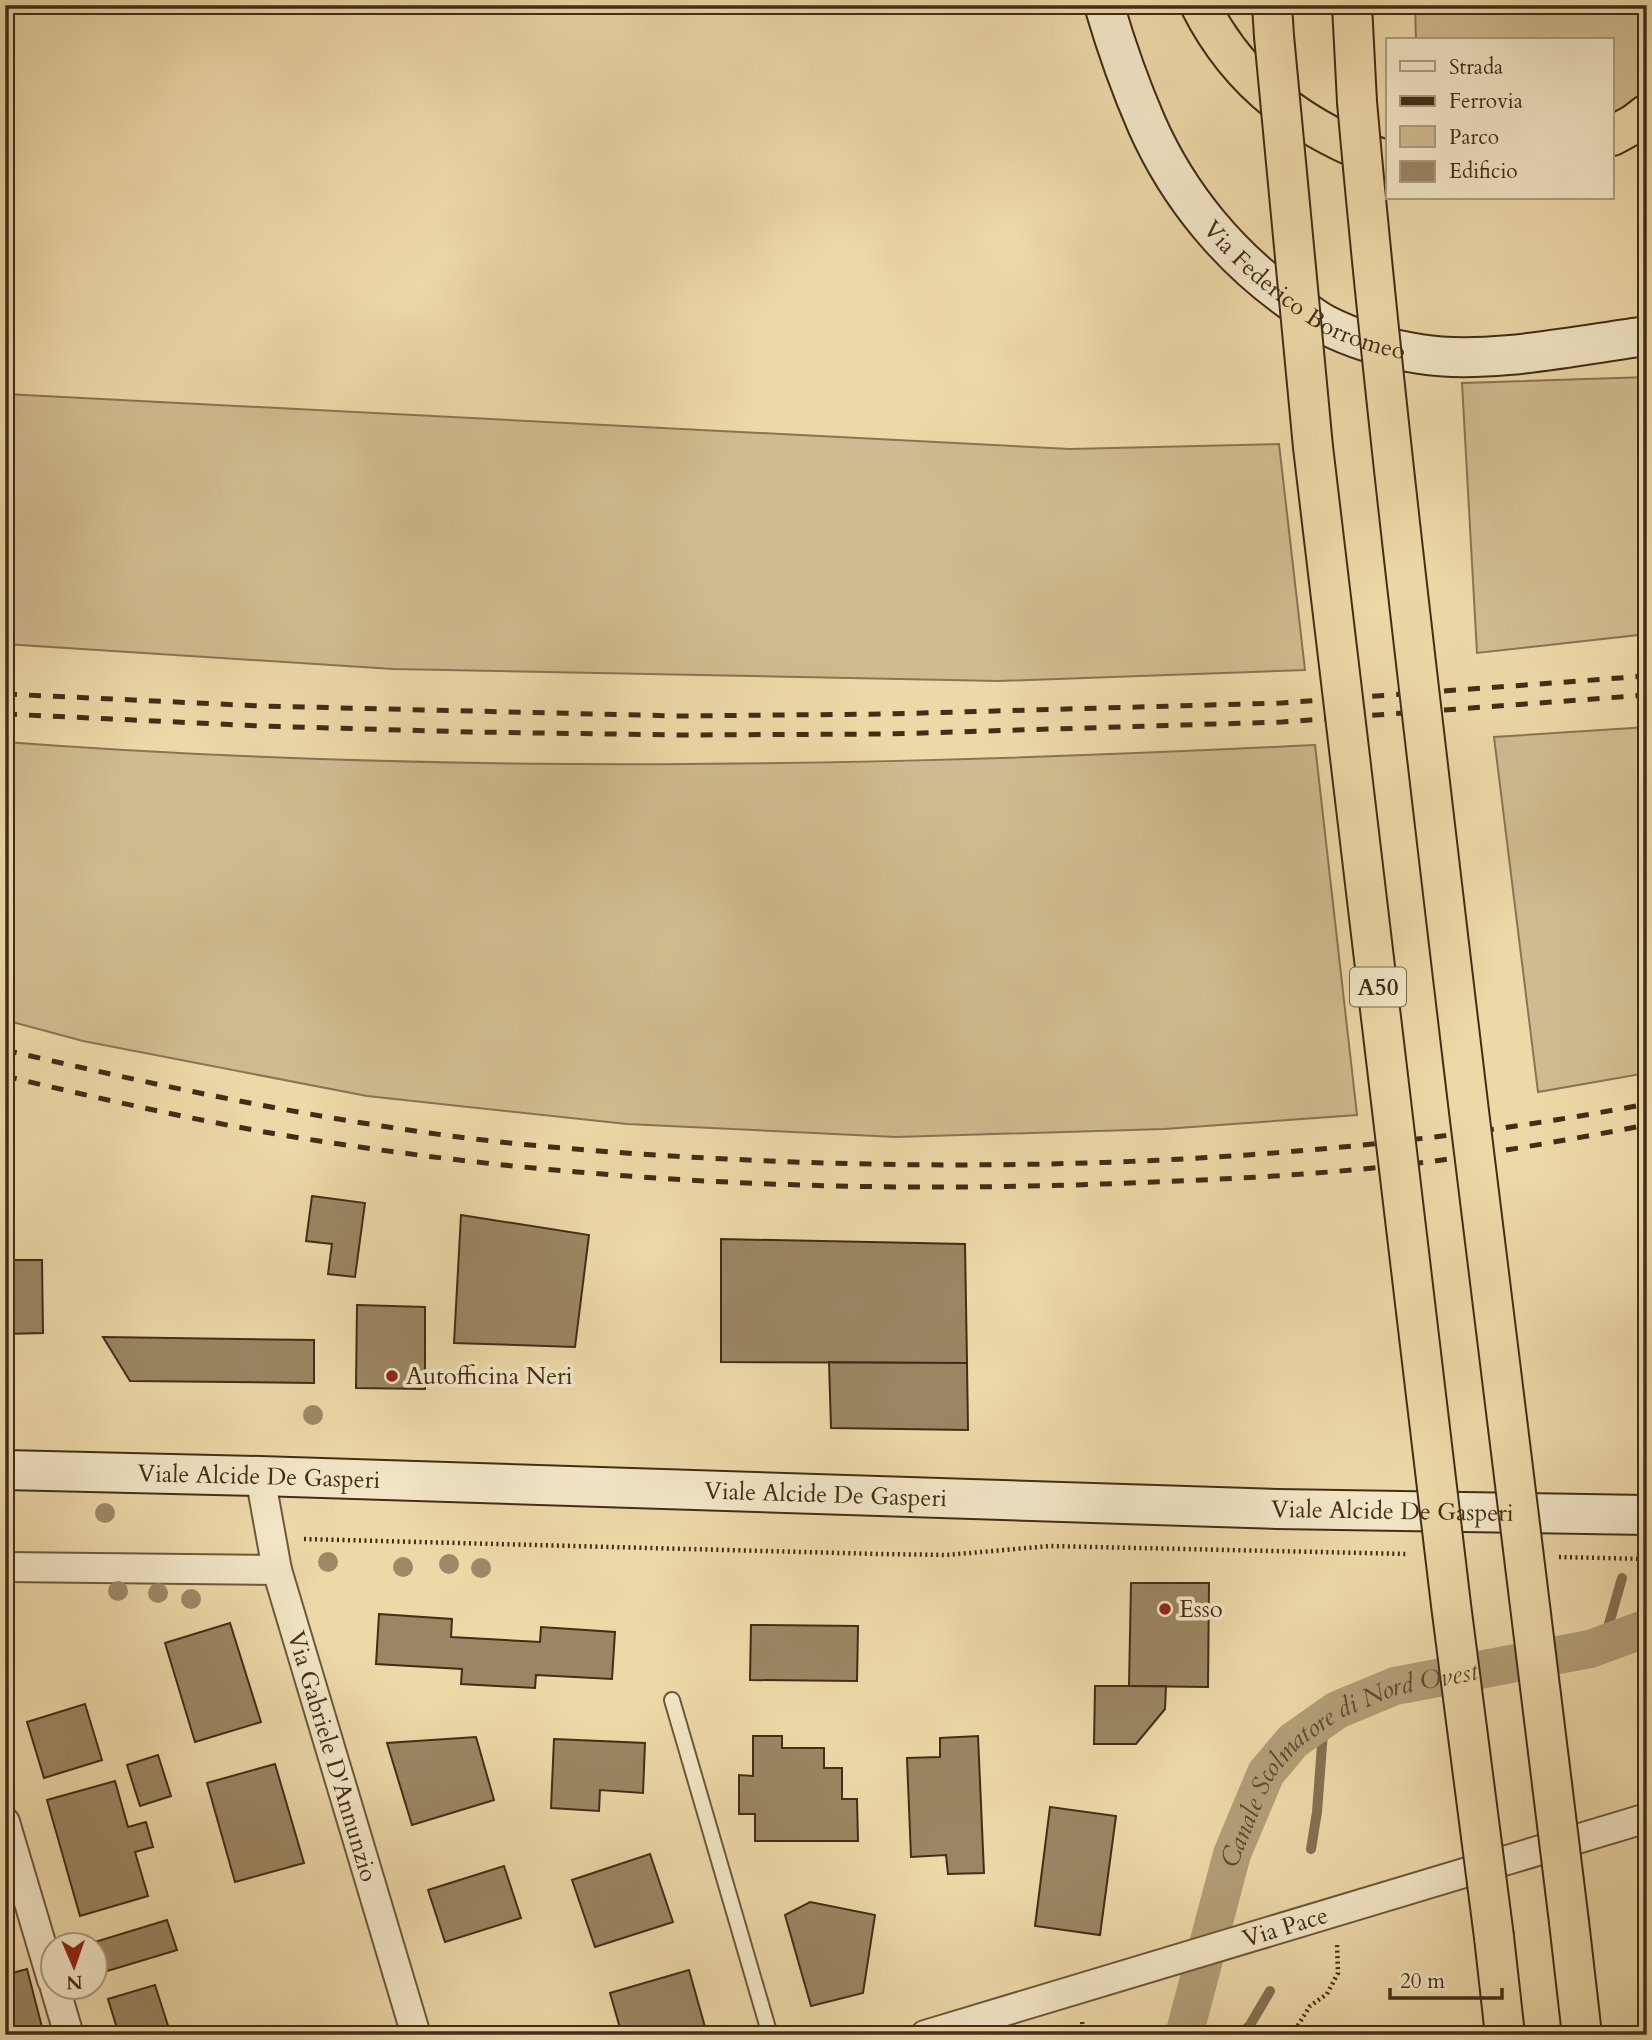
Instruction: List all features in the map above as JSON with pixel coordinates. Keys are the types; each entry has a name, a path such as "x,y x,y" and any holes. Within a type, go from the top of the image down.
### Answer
{"highway":[{"path":"1200,5 1242,69 1267,95 1308,124 1351,148 1386,160"},
{"path":"1352,5 1357,102 1389,438 1410,624 1526,1594 1583,2035"},
{"name":"A50","path":"1273,21 1313,447 1505,2035"},
{"path":"1614,135 1647,114"}],"street":[{"name":"Via Federico Borromeo","path":"1104,5 1122,63 1147,127 1173,174 1205,222 1235,256 1323,323 1367,342 1421,354 1469,357 1647,336"},
{"name":"Viale Alcide De Gasperi","path":"5,1471 260,1476 1263,1509 1647,1515"},
{"name":"Via Gabriele D'Annunzio","path":"260,1476 277,1570 416,2035"},
{"path":"5,1567 277,1570"},
{"name":"Via Pace","path":"925,2035 1287,1924 1647,1818"},
{"path":"5,1822 38,1933"},
{"path":"59,2002 69,2035"}],"lane":[{"path":"673,1700 770,2035"}],"path":[{"path":"270,1539 947,1555 1050,1546 1413,1554"},
{"path":"1550,1557 1647,1559"},
{"path":"1292,2035 1310,2006 1326,1994 1338,1973 1333,1912"}],"green space":[{"path":"1415,5 1647,5 1647,95 1614,118 1614,38 1416,38"},
{"path":"1647,377 1647,634 1477,653 1462,383"},
{"path":"5,394 1070,449 1279,444 1305,670 999,681 393,669 5,644"},
{"path":"1647,727 1647,1073 1538,1092 1494,737"},
{"path":"5,742 169,753 332,759 660,764 987,758 1315,745 1357,1115 1164,1129 896,1137 627,1124 367,1096 83,1041 5,1020"}],"building":[{"path":"312,1196 365,1203 355,1277 328,1274 332,1244 306,1241"},
{"path":"461,1215 589,1235 575,1347 454,1343"},
{"path":"721,1239 965,1244 967,1363 721,1362"},
{"path":"5,1260 42,1260 43,1333 5,1334"},
{"path":"357,1305 425,1307 425,1389 356,1388"},
{"path":"103,1337 314,1340 314,1383 130,1381"},
{"path":"829,1362 967,1363 968,1430 831,1428"},
{"path":"1131,1583 1209,1583 1208,1687 1129,1686"},
{"path":"379,1614 452,1619 451,1637 540,1642 541,1627 615,1632 612,1679 536,1675 535,1688 461,1684 462,1669 376,1664"},
{"path":"230,1623 261,1722 195,1742 165,1643"},
{"path":"751,1625 858,1626 857,1681 750,1680"},
{"path":"1095,1686 1166,1686 1165,1709 1136,1744 1094,1744"},
{"path":"85,1704 102,1760 44,1778 27,1722"},
{"path":"753,1736 782,1736 782,1748 824,1748 824,1768 842,1768 842,1799 857,1799 858,1841 755,1841 755,1814 739,1814 739,1775 753,1776"},
{"path":"978,1736 984,1873 948,1874 946,1855 911,1857 907,1758 940,1757 940,1738"},
{"path":"476,1737 494,1800 412,1825 387,1743"},
{"path":"554,1739 645,1743 643,1793 600,1790 599,1811 551,1808"},
{"path":"158,1755 171,1796 140,1806 127,1765"},
{"path":"275,1764 304,1863 235,1882 207,1783"},
{"path":"115,1781 128,1827 146,1822 153,1847 135,1852 148,1896 80,1916 47,1800"},
{"path":"1050,1807 1116,1816 1100,1935 1035,1926"},
{"path":"650,1854 673,1922 595,1947 572,1880"},
{"path":"504,1866 521,1918 445,1942 428,1890"},
{"path":"810,1902 875,1915 863,1993 811,2006 785,1915"},
{"path":"167,1920 177,1950 108,1971 108,1938"},
{"path":"27,1969 43,2031 26,2035 5,2035 5,1975"},
{"path":"689,1970 707,2034 622,2035 610,1993"},
{"path":"155,1985 171,2035 119,2035 108,1999"}],"waterway":[{"path":"1603,1645 1622,1578"},
{"name":"Canale Scolmatore di Nord Ovest","path":"1184,2035 1232,1854 1266,1773 1293,1741 1337,1710 1395,1686 1590,1649 1647,1628"},
{"path":"1311,1849 1317,1812 1324,1719"},
{"path":"1240,2035 1250,2025 1270,1991"}],"railway":[{"path":"5,694 261,706 679,716 887,714 1281,703 1647,676"},
{"path":"5,714 261,726 471,732 888,734 1282,722 1647,695"},
{"path":"5,1050 216,1096 429,1133 612,1152 794,1162 1008,1165 1222,1157 1435,1137 1647,1104"},
{"path":"5,1076 212,1122 384,1150 588,1173 793,1185 999,1187 1358,1170 1442,1160 1647,1125"}],"place":[{"name":"Autofficina Neri","path":"392,1376"},
{"name":"Esso","path":"1165,1609"}]}
